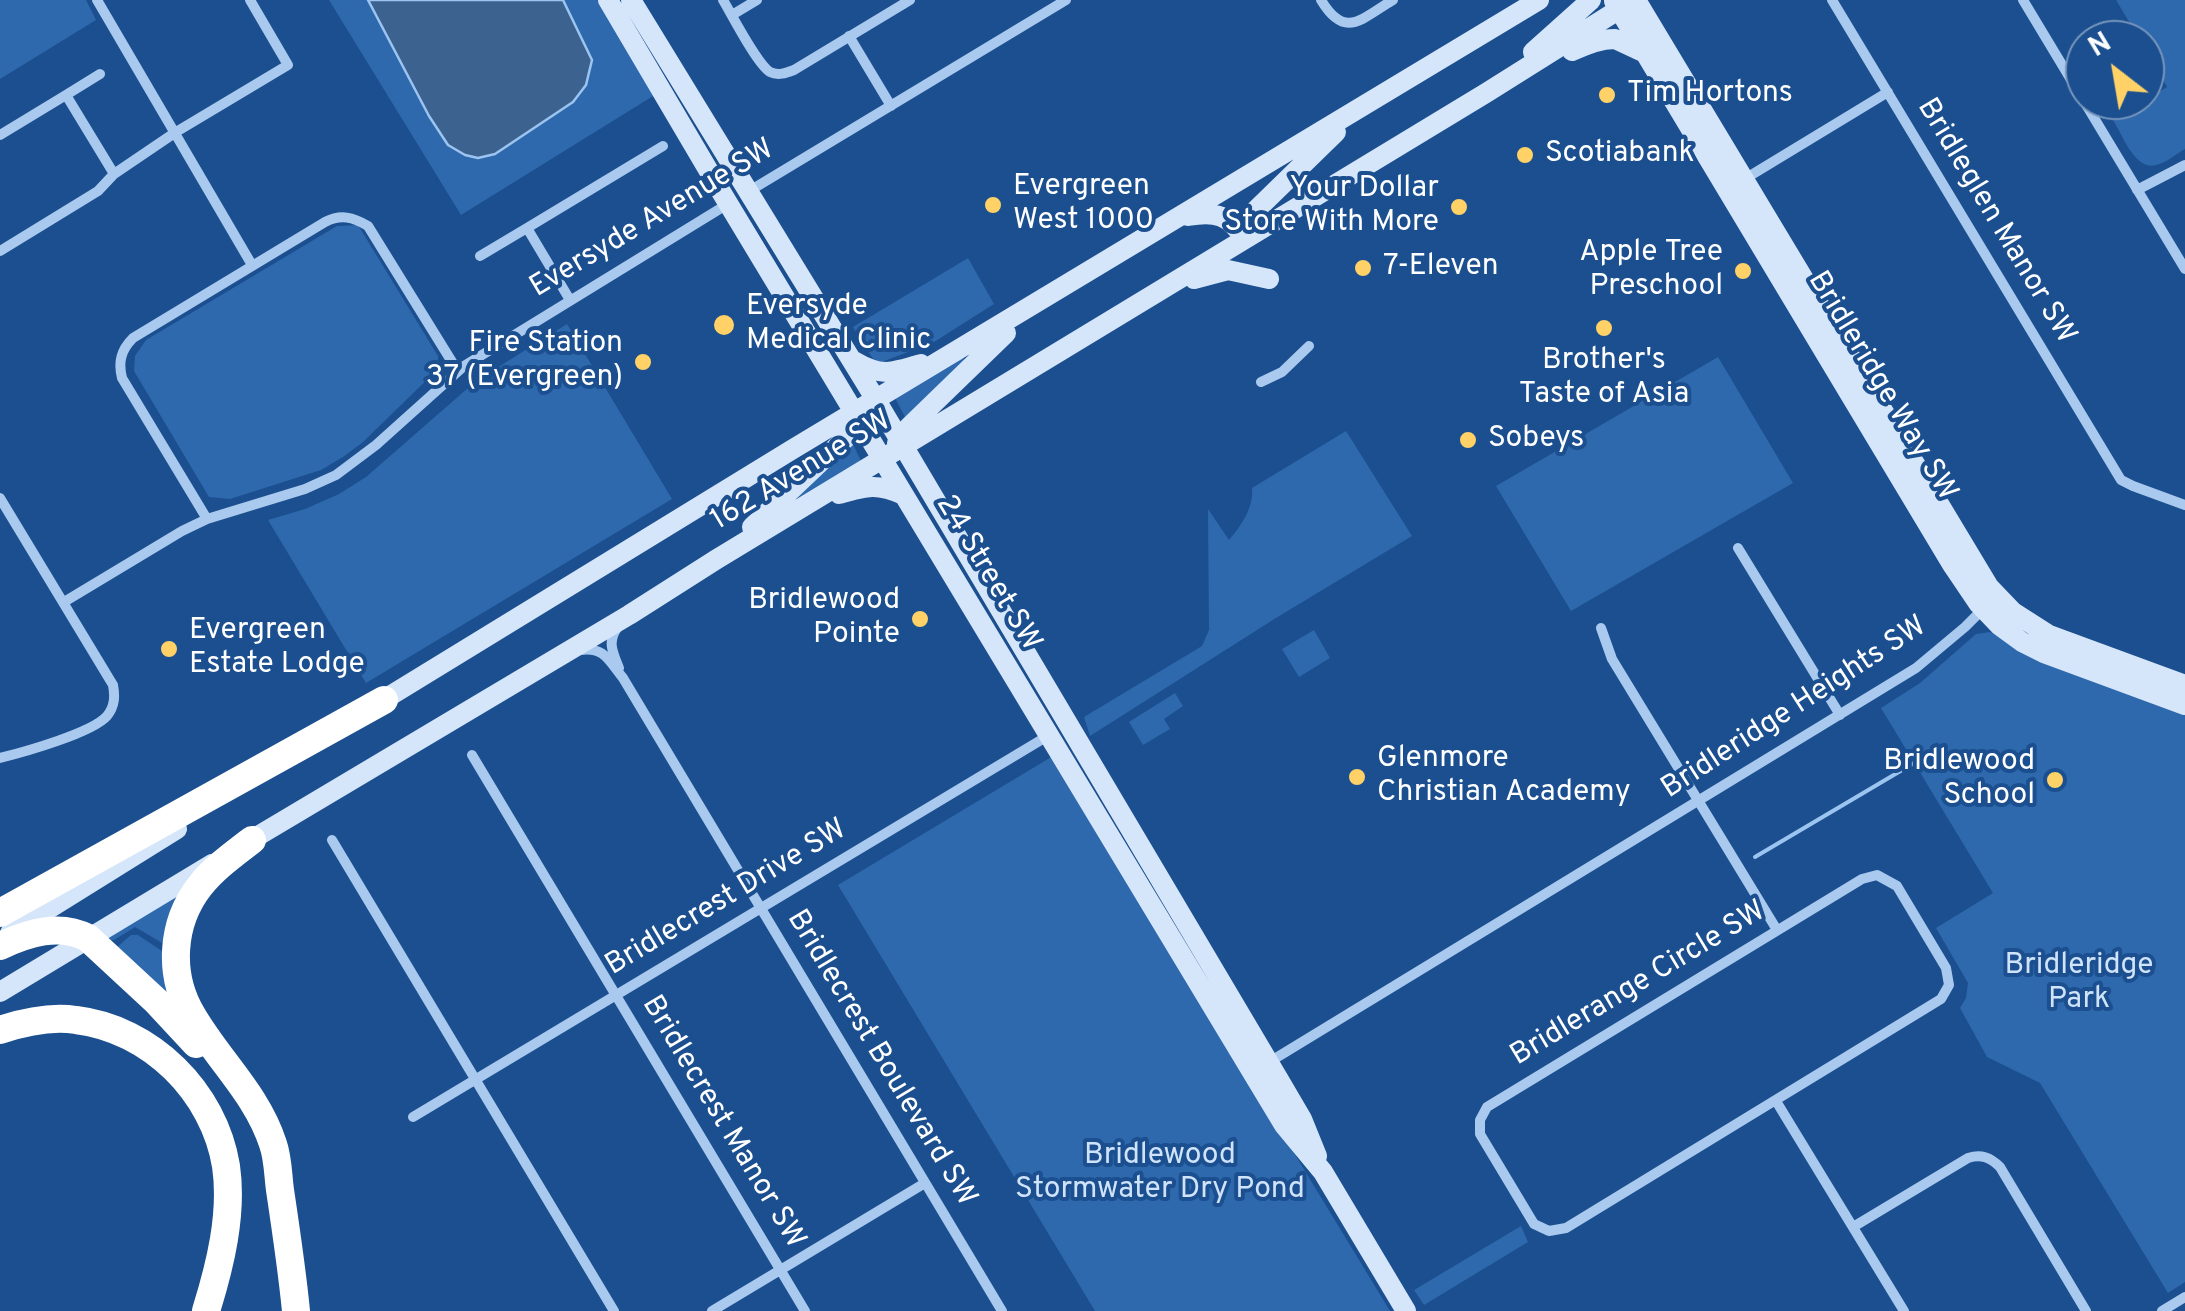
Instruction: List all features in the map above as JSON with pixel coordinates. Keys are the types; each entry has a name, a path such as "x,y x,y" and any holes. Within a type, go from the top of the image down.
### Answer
{"highway":[{"path":"0,913 384,700"},
{"path":"252,840 199,887 182,921 175,955 181,989 191,1014 255,1103 274,1146 296,1311"},
{"path":"0,943 57,930 77,932 88,938 156,1001 224,1078 266,1151 280,1192"},
{"path":"0,1030 47,1020 75,1019 102,1026 127,1034 150,1048 191,1086 218,1138 227,1180 225,1229 206,1311"}],"main road":[{"name":"24 Street SW","path":"608,0 738,198 866,406 1261,1067 1302,1119 1323,1172 1406,1311"},
{"name":"24 Street SW","path":"631,0 738,198 850,358 866,406"},
{"name":"162 Avenue SW","path":"0,943 384,700 1539,0"},
{"path":"1486,93 1592,0"},
{"name":"162 Avenue SW","path":"0,992 634,612 1486,93 1625,2"},
{"name":"Bridleridge Way SW","path":"1625,2 1645,53 1735,184"},
{"name":"Bridleridge Way SW","path":"1625,2 1901,461 1966,588 2049,635 2185,684"},
{"path":"1515,75 1605,39 1645,53"},
{"path":"1245,239 1246,226 1254,212 1363,107"},
{"path":"1180,218 1217,215 1236,224 1245,239"},
{"path":"1163,288 1228,270 1269,279"},
{"path":"894,452 989,348 1042,300"},
{"path":"850,358 870,370 888,372 956,352"},
{"path":"717,559 766,514 866,406"},
{"name":"24 Street SW","path":"894,452 904,495 1058,728"},
{"path":"809,503 866,486 888,488 904,495"},
{"name":"Bridleridge Way SW","path":"1990,603 2014,636 2034,649 2185,705"}],"street":[{"path":"97,0 252,265"},
{"path":"0,251 98,191 114,174 176,132 288,65 250,0"},
{"path":"723,0 763,66 774,74 794,70 910,0"},
{"path":"732,14 757,0"},
{"path":"1037,0 1045,13"},
{"name":"Eversyde Avenue SW","path":"64,602 207,519 305,489 336,475 376,446 457,370 1066,0"},
{"path":"1321,0 1335,20 1346,24 1359,21 1393,0"},
{"path":"1832,0 1888,92"},
{"path":"2023,0 2185,270"},
{"path":"849,36 891,106"},
{"path":"0,135 100,74"},
{"name":"Bridleglen Manor SW","path":"1735,184 1888,92 2121,480 2185,505"},
{"path":"66,95 114,174"},
{"path":"480,256 663,146"},
{"path":"2137,190 2185,165"},
{"path":"207,519 122,378 120,362 125,346 133,338 252,265 333,218 358,220 372,232 457,370"},
{"path":"527,228 570,300"},
{"path":"1261,382 1282,372 1309,346"},
{"path":"0,498 113,685 113,706 105,718 91,727 0,758"},
{"path":"1738,548 1840,715"},
{"name":"Bridleridge Heights SW","path":"1261,1067 1916,668 1990,603"},
{"path":"623,678 610,640 634,612"},
{"path":"1601,628 1612,659 1777,930"},
{"path":"558,657 594,649 604,654 623,678"},
{"name":"Bridlecrest Boulevard SW","path":"623,678 1002,1311"},
{"name":"Bridlecrest Drive SW","path":"413,1117 1058,728"},
{"name":"Bridlecrest Manor SW","path":"472,755 805,1311"},
{"path":"332,840 614,1311"},
{"name":"Bridlerange Circle SW","path":"1883,877 1896,886 1946,968 1946,993 1936,1003 1776,1100 1560,1231 1543,1229 1530,1218 1483,1142 1479,1126 1482,1114 1492,1103 1862,878 1883,877"},
{"path":"1776,1100 1904,1311"},
{"path":"1853,1227 1968,1158 1989,1158 2000,1167 2086,1311"},
{"path":"712,1311 925,1182"},
{"path":"2162,1311 2185,1297"}],"green space":[{"path":"0,0 86,0 96,20 0,79"},
{"path":"329,0 602,0 658,93 461,215"},
{"path":"2116,0 2185,0 2185,149 2156,165 2136,157 2113,120 2165,120 2165,20 2128,20"},
{"path":"358,225 438,356 438,369 363,442 321,470 230,499 209,497 134,371 135,356 146,340 337,226"},
{"path":"968,258 994,304 934,342 875,362 853,327"},
{"path":"567,324 672,499 366,683 268,520 305,509 366,477 476,381"},
{"path":"1718,357 1793,483 1571,611 1496,486"},
{"path":"963,358 966,362 905,417 895,398"},
{"path":"1346,431 1412,536 1090,736 1084,717 1202,646 1209,630 1208,509 1229,540 1249,509 1252,488"},
{"path":"852,442 861,461 788,504"},
{"path":"1314,630 1330,658 1299,677 1282,649"},
{"name":"Bridleridge Park","path":"1990,632 2185,714 2185,1282 2168,1293 2040,1083 1987,1057 1960,1008 1968,983 1936,928 1993,893 1881,708 1920,683 1976,634"},
{"path":"1175,693 1183,706 1164,719 1170,729 1143,745 1129,722"},
{"name":"Bridlewood Stormwater Dry Pond","path":"1053,756 1390,1311 1095,1311 838,885"},
{"path":"188,889 164,944 135,927 110,940 109,937"},
{"path":"131,935 138,935 168,955 174,1000 117,947"},
{"path":"1521,1226 1528,1242 1424,1305 1414,1290"}],"shaded area":[{"path":"368,0 563,0 592,60 586,85 573,102 495,154 478,158 465,155 448,145 429,116"}],"waterway":[{"path":"1755,857 1914,763"}],"place":[{"name":"Tim Hortons","path":"1607,95"},
{"name":"Scotiabank","path":"1525,155"},
{"name":"Evergreen West 1000","path":"993,205"},
{"name":"Your Dollar Store With More","path":"1459,207"},
{"name":"7-Eleven","path":"1363,268"},
{"name":"Apple Tree Preschool","path":"1743,271"},
{"name":"Eversyde Medical Clinic","path":"724,325"},
{"name":"Brother's Taste of Asia","path":"1604,328"},
{"name":"Fire Station 37 (Evergreen)","path":"643,362"},
{"name":"Sobeys","path":"1468,440"},
{"name":"Bridlewood Pointe","path":"920,619"},
{"name":"Evergreen Estate Lodge","path":"169,649"},
{"name":"Glenmore Christian Academy","path":"1357,777"},
{"name":"Bridlewood School","path":"2055,780"}]}
